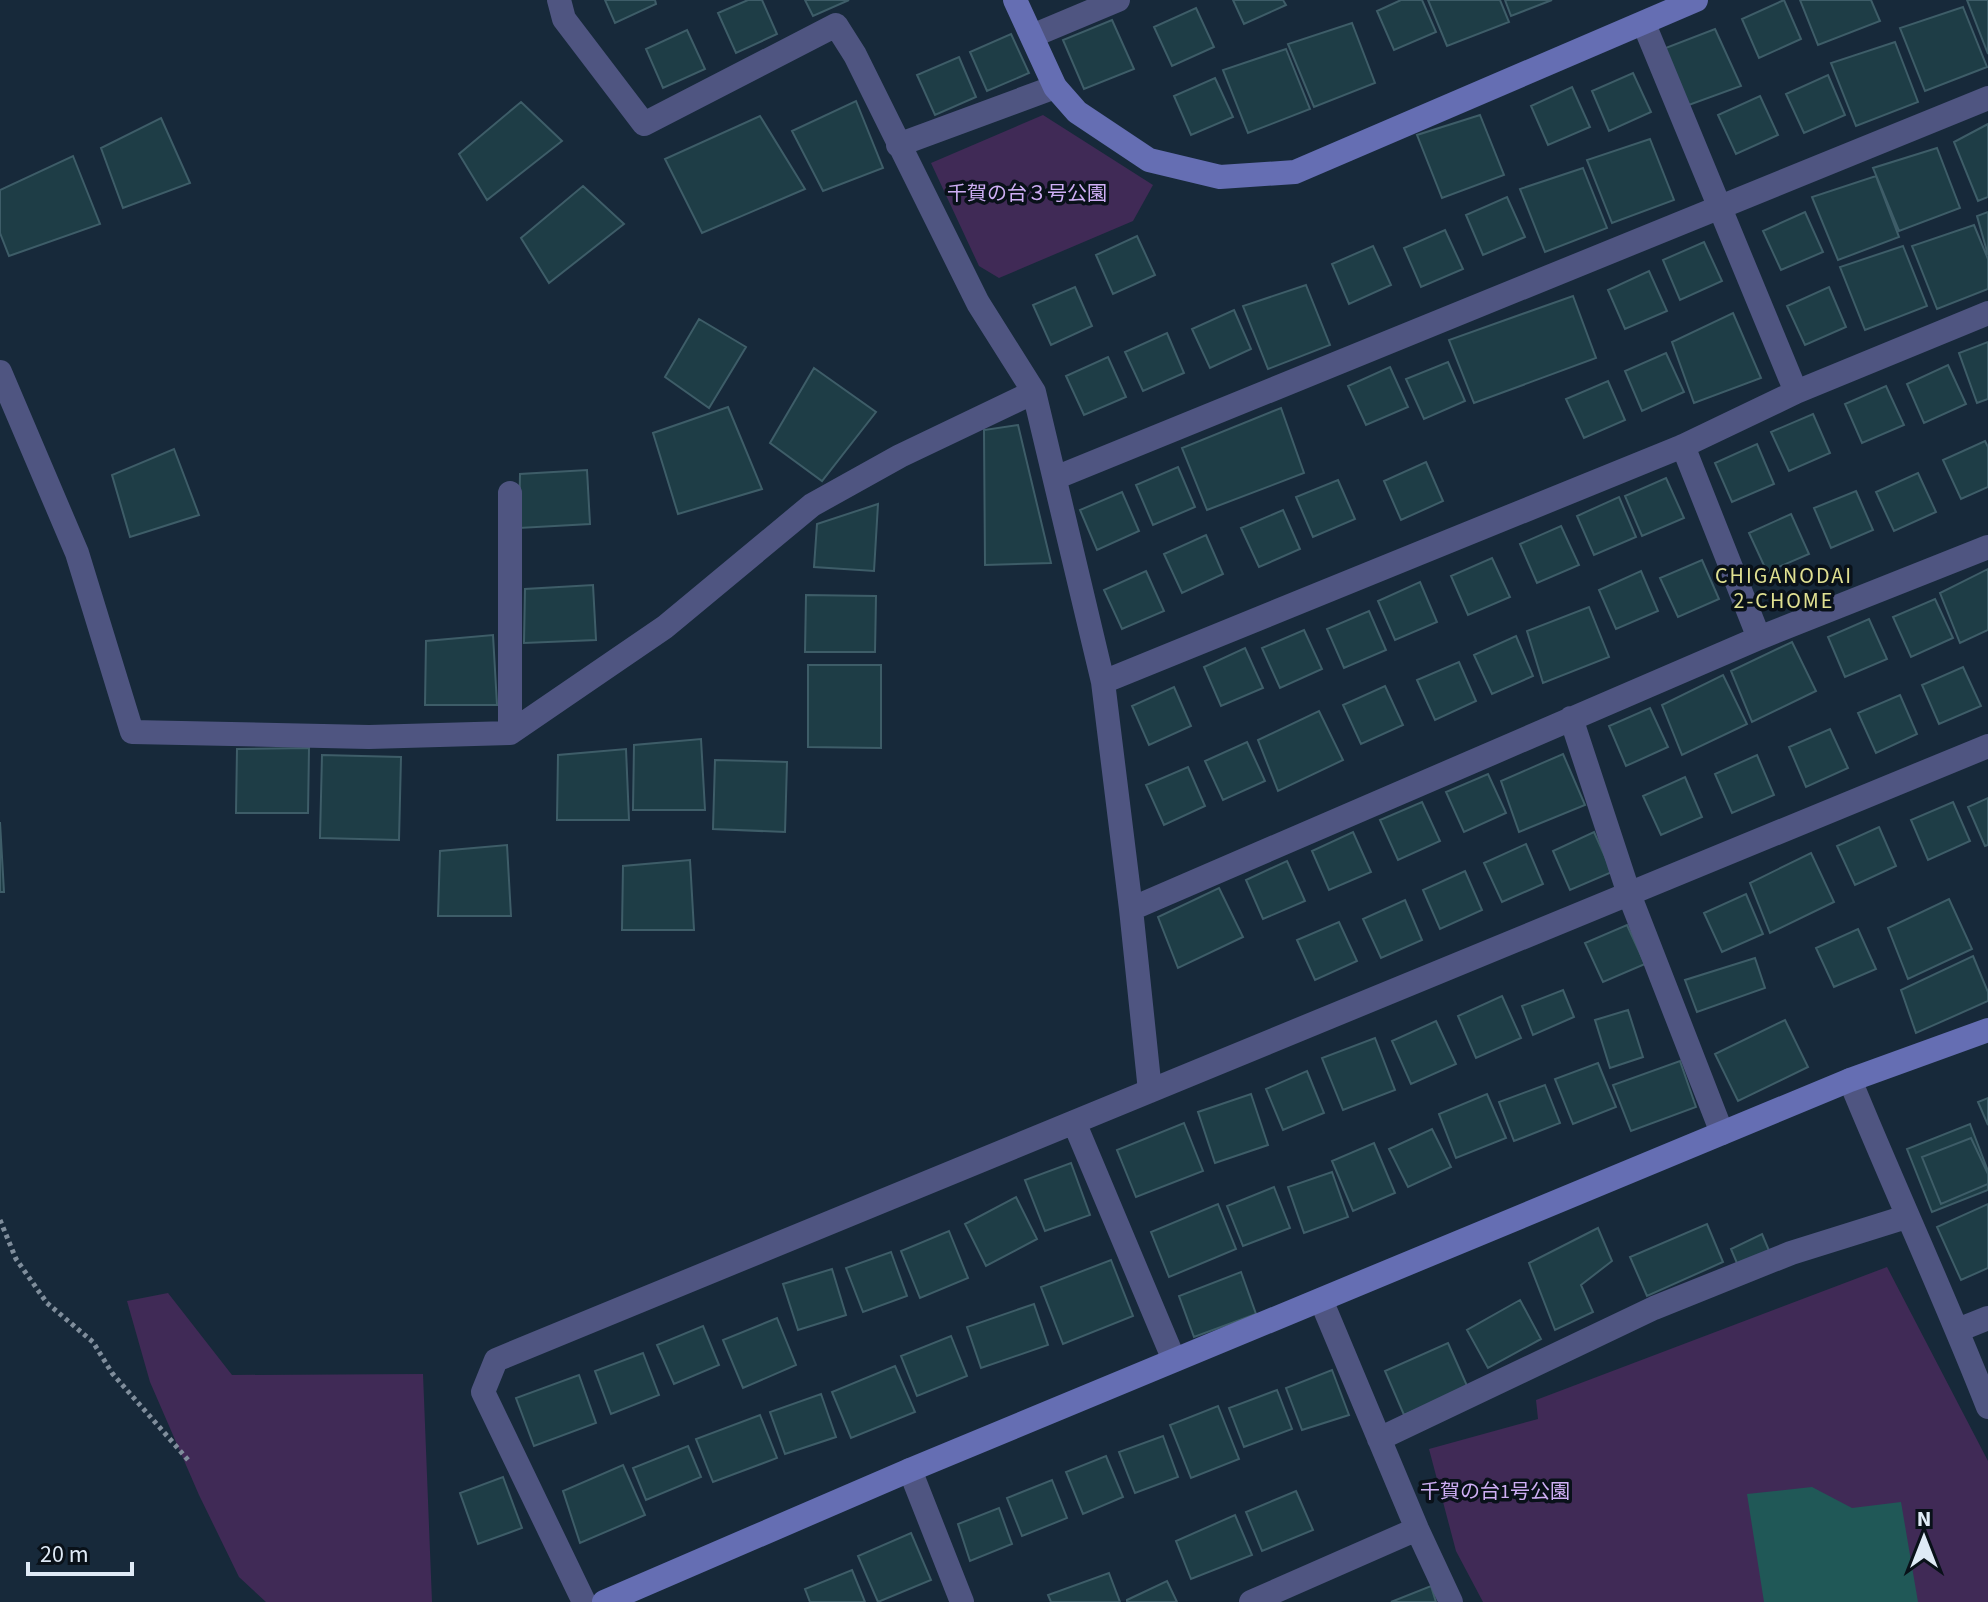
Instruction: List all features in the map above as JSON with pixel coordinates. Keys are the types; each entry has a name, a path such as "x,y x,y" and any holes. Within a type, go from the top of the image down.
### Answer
{"street":[{"path":"559,0 564,19 644,124 836,25 855,55 978,303 1034,392 1103,682 1150,1091"},
{"path":"1015,0 1055,87 1077,112 1149,160 1220,177 1295,172 1696,0"},
{"path":"1032,36 1118,0"},
{"path":"1644,24 1796,392"},
{"path":"898,145 1055,87"},
{"path":"1055,478 1988,98"},
{"path":"1103,682 1683,446 1796,392 1988,313"},
{"path":"0,372 77,553 132,732 369,737 510,733 665,627 812,505 900,456 1034,392"},
{"path":"1683,446 1759,638"},
{"path":"510,493 510,733"},
{"path":"1131,909 1759,638 1988,547"},
{"path":"1571,718 1629,894 1722,1133"},
{"path":"584,1602 483,1392 496,1360 1988,746"},
{"path":"604,1602 910,1470 1850,1080 1988,1030"},
{"path":"1850,1080 1988,1407"},
{"path":"1074,1122 1174,1360"},
{"path":"1379,1439 1654,1308 1791,1253 1906,1217"},
{"path":"1321,1300 1451,1602"},
{"path":"1958,1330 1988,1318"},
{"path":"910,1470 962,1602"},
{"path":"1251,1602 1417,1529"}],"path":[{"path":"0,1220 16,1259 47,1303 93,1342 112,1373 189,1461"}],"green space":[{"name":"千賀の台３号公園","path":"1043,115 1153,185 1133,221 999,278 979,266 931,163"},
{"name":"千賀の台1号公園","path":"1887,1267 1988,1461 1988,1602 1483,1602 1456,1551 1429,1449 1538,1419 1536,1400"},
{"path":"168,1293 232,1375 423,1374 432,1602 266,1602 239,1577 150,1382 127,1301"}],"shaded area":[{"path":"1812,1487 1852,1508 1901,1502 1918,1602 1764,1602 1747,1494"}],"building":[{"path":"605,0 655,0 656,4 615,23"},
{"path":"748,0 762,0 777,34 736,53 718,13"},
{"path":"805,0 849,0 813,16"},
{"path":"1233,0 1283,0 1286,5 1244,24"},
{"path":"1401,0 1422,0 1436,32 1394,50 1377,11"},
{"path":"1428,0 1500,0 1509,22 1447,46"},
{"path":"1505,0 1552,0 1511,16"},
{"path":"1784,0 1801,39 1759,58 1742,19"},
{"path":"1800,0 1871,0 1880,21 1818,45"},
{"path":"1967,0 1988,0 1988,54"},
{"path":"1963,7 1987,67 1925,91 1900,28"},
{"path":"1196,8 1214,47 1172,66 1154,27"},
{"path":"1112,20 1134,69 1084,89 1063,40"},
{"path":"1352,23 1375,83 1314,107 1288,44"},
{"path":"1715,29 1741,86 1686,106 1663,49"},
{"path":"687,30 705,69 663,88 646,49"},
{"path":"1011,34 1029,73 987,91 970,52"},
{"path":"1895,42 1918,102 1856,126 1831,63"},
{"path":"1286,49 1310,109 1248,133 1223,70"},
{"path":"959,57 976,97 935,115 917,75"},
{"path":"1633,73 1651,112 1609,131 1592,91"},
{"path":"1828,75 1845,115 1804,133 1786,94"},
{"path":"1215,78 1233,117 1191,135 1174,96"},
{"path":"1572,87 1590,127 1548,145 1531,106"},
{"path":"1760,96 1778,135 1736,154 1718,115"},
{"path":"856,101 883,168 823,191 792,131"},
{"path":"521,102 562,141 487,200 459,154"},
{"path":"1480,115 1504,175 1442,198 1417,135"},
{"path":"760,116 805,189 702,233 665,159"},
{"path":"161,118 190,183 123,208 101,148"},
{"path":"1988,124 1988,197 1978,201 1954,142"},
{"path":"1650,139 1674,200 1612,223 1587,160"},
{"path":"1937,148 1960,208 1899,231 1873,168"},
{"path":"73,156 100,224 9,256 0,233 0,190"},
{"path":"1583,168 1607,228 1545,252 1520,189"},
{"path":"1876,176 1899,237 1838,260 1812,197"},
{"path":"583,186 624,224 549,283 521,238"},
{"path":"1507,197 1525,237 1483,255 1466,215"},
{"path":"1805,212 1823,252 1781,270 1763,231"},
{"path":"1988,212 1988,255 1977,216"},
{"path":"1974,225 1988,259 1988,289 1937,309 1912,246"},
{"path":"1445,230 1463,269 1421,287 1404,248"},
{"path":"1137,236 1155,275 1113,294 1096,255"},
{"path":"1704,242 1722,281 1680,300 1663,260"},
{"path":"1373,246 1391,285 1349,304 1332,264"},
{"path":"1903,246 1927,306 1865,330 1840,267"},
{"path":"1649,271 1667,311 1625,329 1608,290"},
{"path":"1306,285 1330,345 1268,369 1243,306"},
{"path":"1075,287 1092,326 1051,345 1033,305"},
{"path":"1829,287 1846,327 1805,345 1787,306"},
{"path":"1573,296 1596,358 1474,403 1449,340"},
{"path":"1234,310 1251,349 1210,368 1192,329"},
{"path":"1733,313 1761,378 1694,403 1672,342"},
{"path":"699,319 746,347 709,408 665,377"},
{"path":"1167,333 1184,373 1143,391 1125,352"},
{"path":"1988,342 1988,399 1977,403 1959,353"},
{"path":"1666,353 1684,392 1642,411 1625,371"},
{"path":"1108,357 1126,397 1084,415 1066,376"},
{"path":"1448,362 1465,401 1424,419 1406,379"},
{"path":"1948,365 1966,404 1924,423 1907,384"},
{"path":"1390,367 1408,407 1366,425 1348,386"},
{"path":"814,368 876,412 822,481 770,443"},
{"path":"1608,381 1625,420 1584,438 1566,399"},
{"path":"1886,386 1904,425 1862,443 1845,404"},
{"path":"728,407 762,489 678,514 653,433"},
{"path":"1281,408 1304,473 1207,510 1182,448"},
{"path":"1813,414 1830,453 1789,471 1771,432"},
{"path":"1018,425 1051,563 985,565 984,430"},
{"path":"1985,441 1988,447 1988,487 1961,499 1943,460"},
{"path":"1757,444 1774,484 1732,502 1715,463"},
{"path":"174,449 199,515 130,537 112,475"},
{"path":"1426,462 1443,501 1401,520 1384,481"},
{"path":"1178,467 1195,507 1153,525 1136,485"},
{"path":"587,470 590,524 519,528 520,474"},
{"path":"1918,473 1936,512 1894,531 1876,492"},
{"path":"1666,478 1684,518 1642,536 1625,496"},
{"path":"1338,480 1355,519 1313,537 1296,497"},
{"path":"1856,491 1873,530 1831,548 1814,508"},
{"path":"1122,492 1139,531 1097,550 1080,510"},
{"path":"1619,497 1636,537 1594,555 1577,516"},
{"path":"878,504 874,571 814,567 817,524"},
{"path":"1283,510 1300,549 1259,567 1241,528"},
{"path":"1791,514 1809,554 1767,572 1749,533"},
{"path":"1561,526 1579,565 1537,583 1520,544"},
{"path":"1206,535 1223,574 1182,593 1164,554"},
{"path":"1492,558 1510,597 1468,615 1451,576"},
{"path":"1702,560 1719,599 1678,617 1660,578"},
{"path":"1988,569 1988,630 1960,643 1940,593"},
{"path":"1146,571 1164,611 1122,629 1104,590"},
{"path":"1641,571 1658,611 1616,629 1599,590"},
{"path":"1420,582 1437,622 1395,640 1378,601"},
{"path":"593,585 596,640 524,643 525,589"},
{"path":"806,595 876,596 875,652 805,652"},
{"path":"1935,599 1953,638 1911,657 1893,617"},
{"path":"1589,607 1609,657 1543,683 1527,631"},
{"path":"1369,611 1386,650 1344,668 1327,629"},
{"path":"1869,619 1887,659 1845,677 1828,637"},
{"path":"1304,630 1322,669 1280,688 1262,648"},
{"path":"493,635 497,705 425,705 426,641"},
{"path":"1516,636 1533,676 1492,694 1474,655"},
{"path":"1792,642 1816,691 1752,722 1731,671"},
{"path":"1245,648 1263,688 1221,706 1204,667"},
{"path":"1459,662 1476,701 1435,720 1417,680"},
{"path":"808,665 881,665 881,748 808,747"},
{"path":"1963,667 1981,706 1939,724 1922,685"},
{"path":"1723,675 1747,724 1682,755 1662,705"},
{"path":"1385,686 1403,725 1361,744 1343,705"},
{"path":"1174,687 1191,726 1149,745 1132,706"},
{"path":"1900,695 1917,734 1876,753 1858,713"},
{"path":"1650,708 1668,747 1626,766 1609,726"},
{"path":"1319,711 1343,760 1278,791 1258,740"},
{"path":"1830,729 1848,768 1806,787 1789,747"},
{"path":"701,739 705,810 633,810 634,745"},
{"path":"1247,742 1265,781 1223,800 1205,761"},
{"path":"309,748 308,813 236,813 237,749"},
{"path":"626,749 629,820 557,820 558,755"},
{"path":"1563,754 1585,805 1519,832 1501,781"},
{"path":"322,755 401,757 399,840 320,838"},
{"path":"1757,755 1774,795 1732,813 1715,774"},
{"path":"715,760 787,762 785,832 713,829"},
{"path":"1188,767 1205,806 1164,825 1146,785"},
{"path":"1488,774 1506,813 1464,832 1446,792"},
{"path":"1685,777 1702,817 1661,835 1643,796"},
{"path":"1988,798 1988,845 1985,846 1968,807"},
{"path":"1422,802 1440,841 1398,860 1380,820"},
{"path":"1953,802 1970,841 1928,860 1911,820"},
{"path":"0,822 4,892 0,892"},
{"path":"1879,827 1896,866 1855,885 1837,846"},
{"path":"1353,832 1371,872 1329,890 1312,851"},
{"path":"1594,832 1612,872 1570,890 1553,851"},
{"path":"1526,844 1543,884 1502,902 1484,863"},
{"path":"507,845 511,916 438,916 440,851"},
{"path":"1811,853 1834,902 1770,933 1750,883"},
{"path":"690,860 694,930 622,930 623,866"},
{"path":"1287,861 1305,901 1263,919 1246,880"},
{"path":"1465,871 1482,910 1440,929 1423,890"},
{"path":"1219,888 1243,937 1178,968 1158,917"},
{"path":"1746,894 1763,934 1722,952 1704,913"},
{"path":"1949,899 1972,949 1908,979 1888,928"},
{"path":"1405,900 1422,940 1381,958 1363,919"},
{"path":"1339,922 1357,961 1315,980 1297,940"},
{"path":"1627,925 1645,964 1603,982 1585,943"},
{"path":"1858,929 1876,969 1834,987 1816,948"},
{"path":"1973,956 1988,992 1988,1001 1916,1033 1901,990"},
{"path":"1755,958 1765,988 1697,1012 1685,980"},
{"path":"1563,990 1574,1017 1533,1035 1522,1006"},
{"path":"1502,996 1521,1038 1476,1058 1458,1016"},
{"path":"1628,1010 1643,1057 1610,1068 1595,1020"},
{"path":"1785,1020 1808,1067 1738,1101 1715,1054"},
{"path":"1436,1021 1456,1064 1411,1084 1392,1041"},
{"path":"1375,1038 1395,1090 1343,1110 1322,1058"},
{"path":"1680,1061 1696,1107 1631,1131 1613,1085"},
{"path":"1598,1063 1616,1107 1573,1124 1555,1079"},
{"path":"1307,1071 1324,1113 1283,1130 1266,1089"},
{"path":"1545,1085 1560,1123 1514,1141 1499,1102"},
{"path":"1251,1094 1268,1145 1215,1163 1198,1112"},
{"path":"1487,1094 1506,1138 1456,1158 1439,1114"},
{"path":"1988,1098 1988,1125 1978,1102"},
{"path":"1184,1123 1203,1171 1136,1197 1117,1150"},
{"path":"1970,1124 1988,1171 1988,1190 1932,1212 1907,1149"},
{"path":"1432,1129 1451,1167 1408,1187 1389,1149"},
{"path":"1971,1138 1988,1174 1988,1184 1941,1204 1922,1157"},
{"path":"1374,1143 1395,1193 1353,1211 1332,1161"},
{"path":"1071,1163 1090,1215 1045,1231 1025,1180"},
{"path":"1332,1172 1348,1217 1304,1233 1288,1187"},
{"path":"1274,1187 1290,1228 1243,1246 1227,1206"},
{"path":"1016,1197 1037,1239 986,1266 965,1224"},
{"path":"1218,1204 1236,1249 1169,1277 1151,1232"},
{"path":"1988,1204 1988,1268 1961,1280 1937,1227"},
{"path":"1707,1224 1723,1262 1647,1296 1630,1257"},
{"path":"1598,1228 1612,1261 1581,1285 1593,1312 1555,1330 1529,1263"},
{"path":"949,1231 968,1278 920,1298 901,1251"},
{"path":"1762,1234 1770,1253 1739,1268 1731,1249"},
{"path":"891,1252 907,1296 863,1312 846,1268"},
{"path":"1111,1260 1133,1316 1063,1344 1041,1287"},
{"path":"832,1269 846,1315 798,1330 783,1284"},
{"path":"1241,1272 1256,1314 1194,1337 1179,1296"},
{"path":"1520,1300 1541,1339 1488,1368 1467,1330"},
{"path":"1034,1304 1048,1345 981,1368 967,1327"},
{"path":"777,1318 796,1365 743,1388 723,1340"},
{"path":"703,1326 719,1365 674,1384 657,1345"},
{"path":"951,1336 967,1376 917,1396 901,1356"},
{"path":"1448,1343 1468,1388 1404,1415 1385,1371"},
{"path":"643,1353 659,1395 611,1414 595,1371"},
{"path":"895,1366 915,1412 851,1438 832,1392"},
{"path":"1332,1370 1349,1415 1302,1430 1286,1388"},
{"path":"579,1375 596,1423 534,1446 516,1398"},
{"path":"1277,1390 1292,1429 1244,1447 1229,1408"},
{"path":"821,1394 836,1437 785,1454 770,1412"},
{"path":"1218,1406 1239,1459 1191,1478 1170,1425"},
{"path":"760,1415 777,1458 713,1482 696,1439"},
{"path":"1163,1436 1178,1477 1135,1493 1119,1452"},
{"path":"688,1446 701,1477 646,1500 633,1468"},
{"path":"1106,1456 1123,1497 1083,1514 1066,1472"},
{"path":"623,1465 645,1515 580,1543 563,1491"},
{"path":"503,1477 522,1528 478,1544 460,1493"},
{"path":"1052,1480 1067,1518 1022,1536 1007,1498"},
{"path":"1296,1491 1313,1530 1262,1551 1246,1512"},
{"path":"999,1508 1012,1544 970,1561 958,1524"},
{"path":"1235,1515 1252,1555 1191,1579 1176,1541"},
{"path":"911,1533 931,1580 878,1602 858,1556"},
{"path":"852,1570 865,1602 810,1602 805,1589"},
{"path":"1109,1573 1120,1602 1051,1602 1048,1595"},
{"path":"1167,1581 1177,1602 1127,1602 1127,1600"},
{"path":"1431,1586 1436,1602 1391,1602"}],"district":[{"name":"CHIGANODAI 2-CHOME","path":"1784,588"}]}
